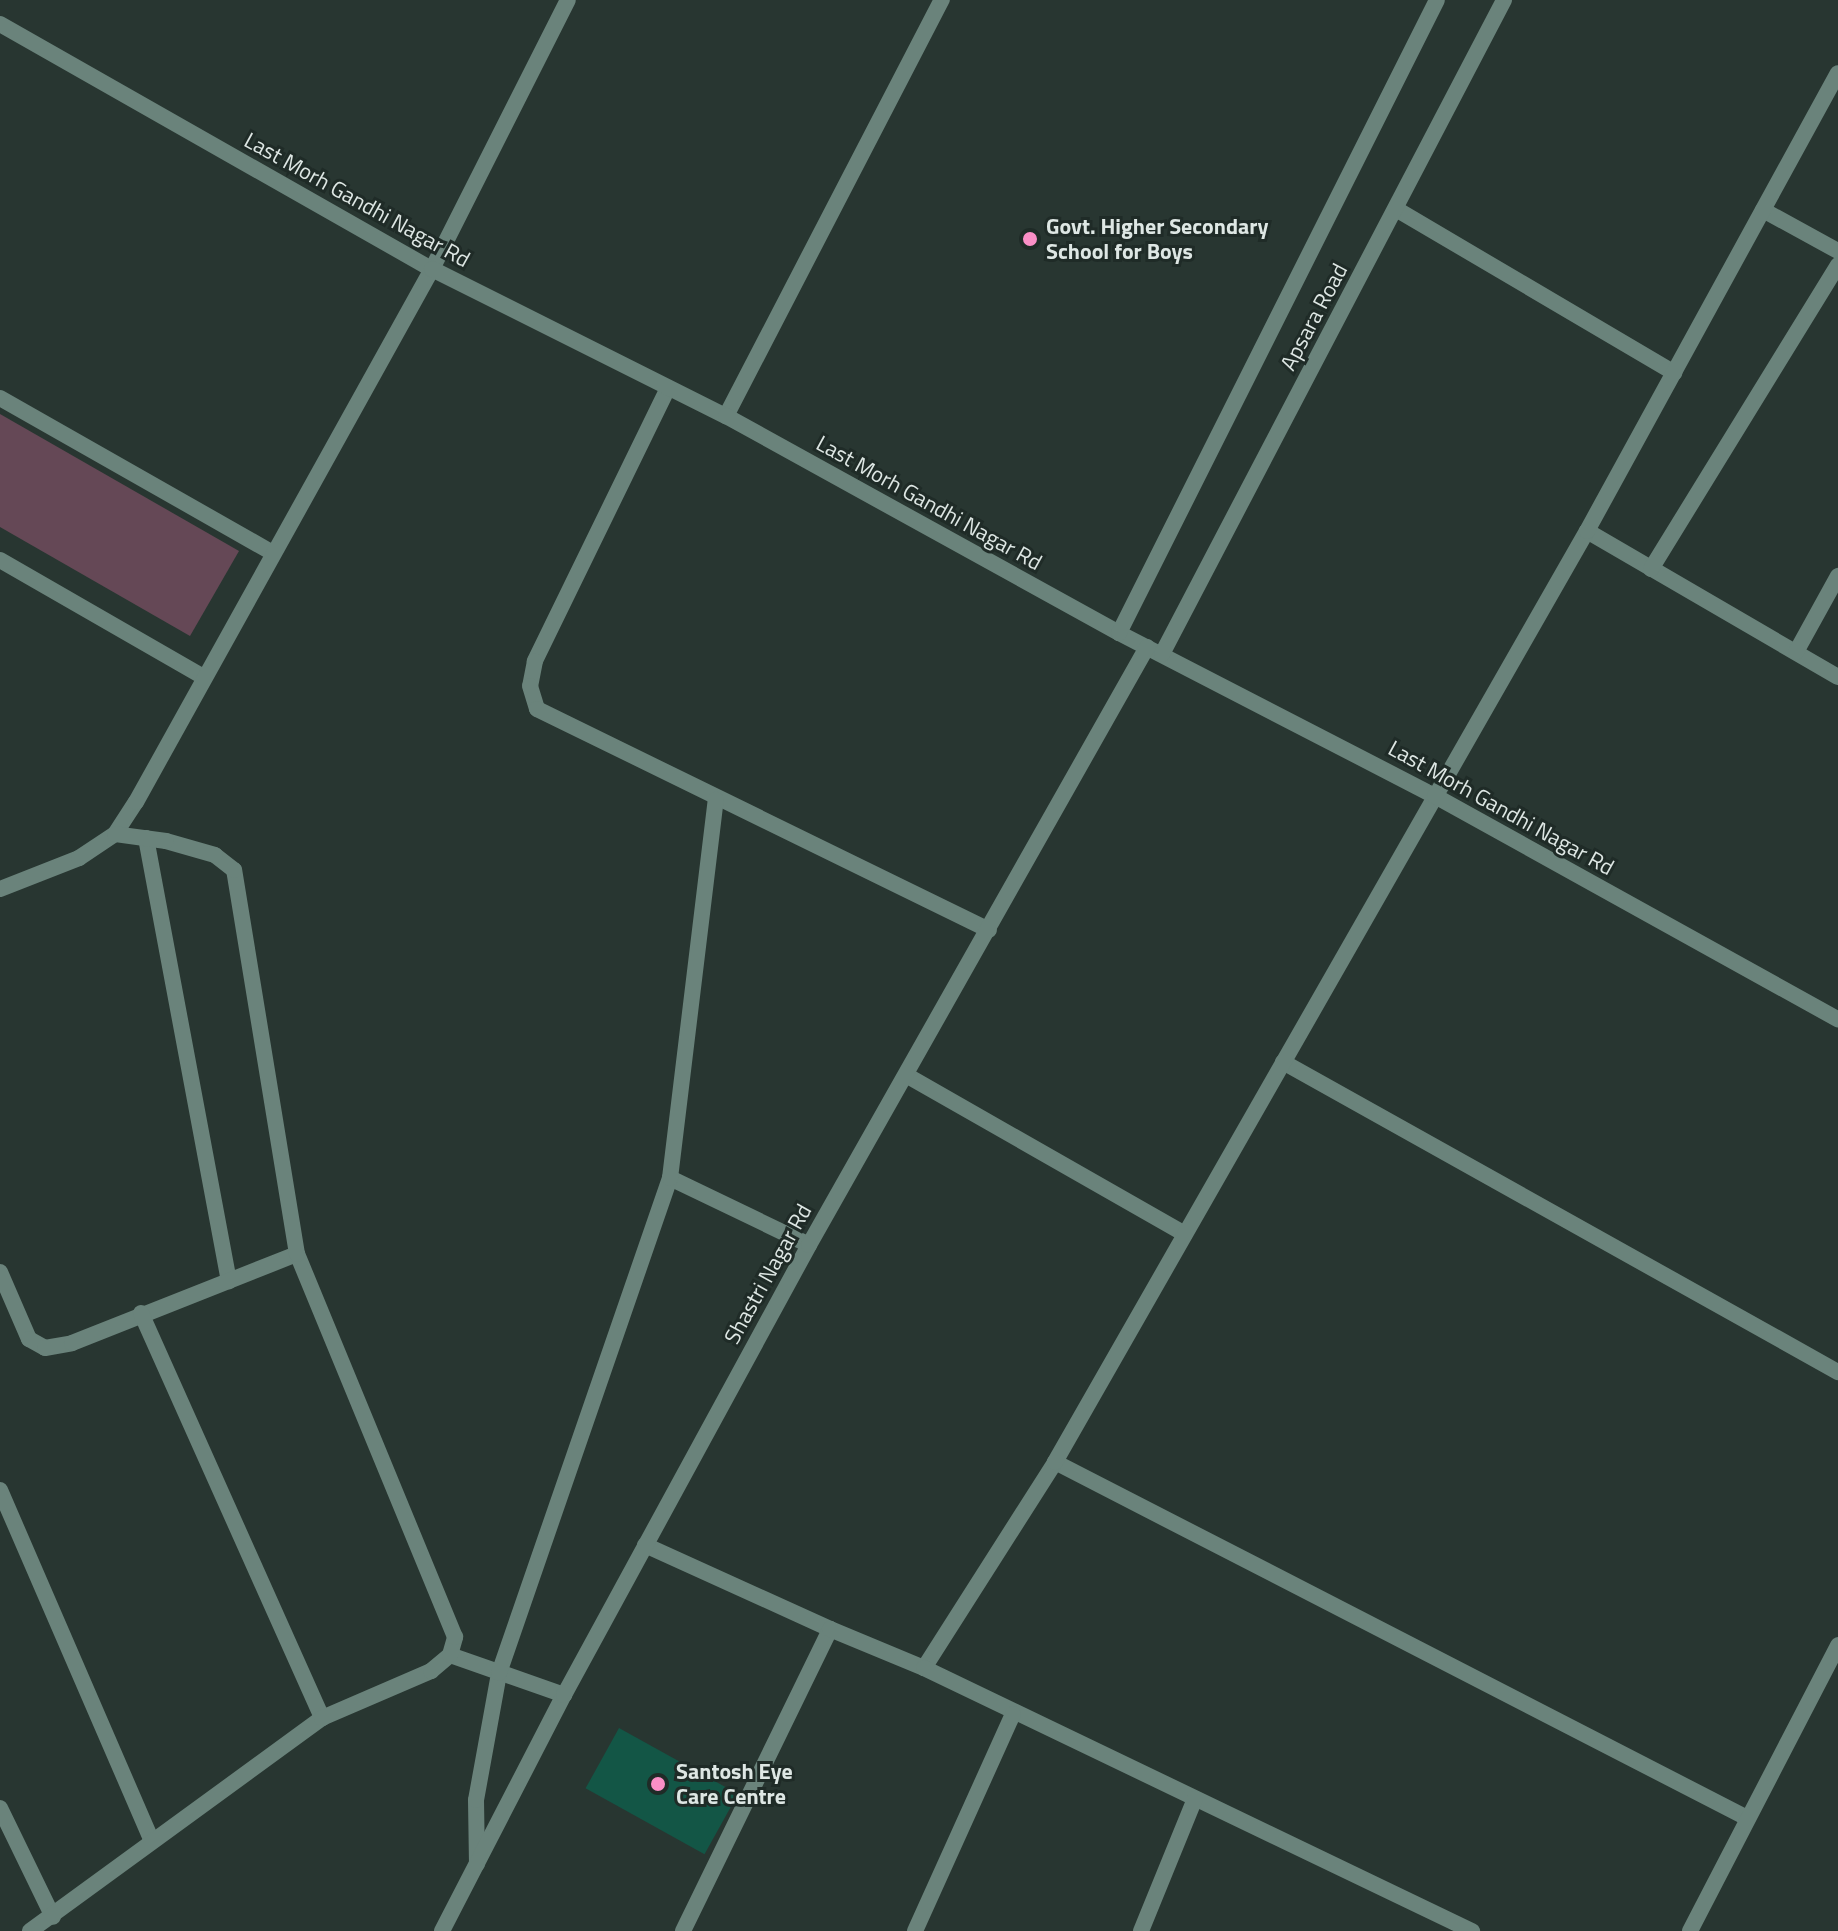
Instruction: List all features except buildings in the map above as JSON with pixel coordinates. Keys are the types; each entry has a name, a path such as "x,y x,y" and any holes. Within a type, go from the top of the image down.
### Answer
{"street":[{"path":"0,889 79,858 115,834 158,766 202,676 432,269 568,0"},
{"path":"726,416 942,0"},
{"name":"Apsara Road","path":"1119,633 1437,0"},
{"name":"Apsara Road","path":"1155,650 1396,209 1504,0"},
{"name":"Last Morh Gandhi Nagar Rd","path":"0,24 432,269 726,416 1119,633 1435,796 1838,1019"},
{"path":"924,1668 1055,1462 1587,531 1838,73"},
{"path":"1396,209 1674,373"},
{"path":"1763,210 1838,251"},
{"path":"1651,569 1838,265"},
{"path":"668,388 535,661 530,686 537,709 564,727 989,930"},
{"path":"0,398 271,552"},
{"path":"1587,531 1838,677"},
{"path":"0,560 202,676"},
{"path":"1796,652 1838,576"},
{"name":"Shastri Nagar Rd","path":"442,1931 564,1695 809,1245 989,930 1155,650"},
{"path":"477,1864 476,1800 499,1673 670,1178 716,800"},
{"path":"30,1931 53,1917 151,1839 322,1718 431,1671 450,1655 455,1637 297,1254 234,870 215,855 146,838 115,834"},
{"path":"146,838 229,1281"},
{"path":"1283,1062 1838,1372"},
{"path":"906,1075 1185,1234"},
{"path":"670,1178 809,1245"},
{"path":"0,1272 29,1339 45,1348 72,1343 141,1313 297,1254"},
{"path":"141,1313 322,1718"},
{"path":"1055,1462 1747,1818"},
{"path":"0,1490 151,1839"},
{"path":"645,1545 924,1668 1013,1714 1472,1931"},
{"path":"683,1931 830,1629"},
{"path":"1690,1931 1838,1645"},
{"path":"450,1655 564,1695"},
{"path":"915,1931 1013,1714"},
{"path":"1141,1931 1195,1799"},
{"path":"0,1808 53,1917"}],"shaded area":[{"path":"0,414 239,551 190,636 0,527"}],"place":[{"name":"Govt. Higher Secondary School for Boys","path":"1030,239"},
{"name":"Santosh Eye Care Centre","path":"658,1784"}]}
